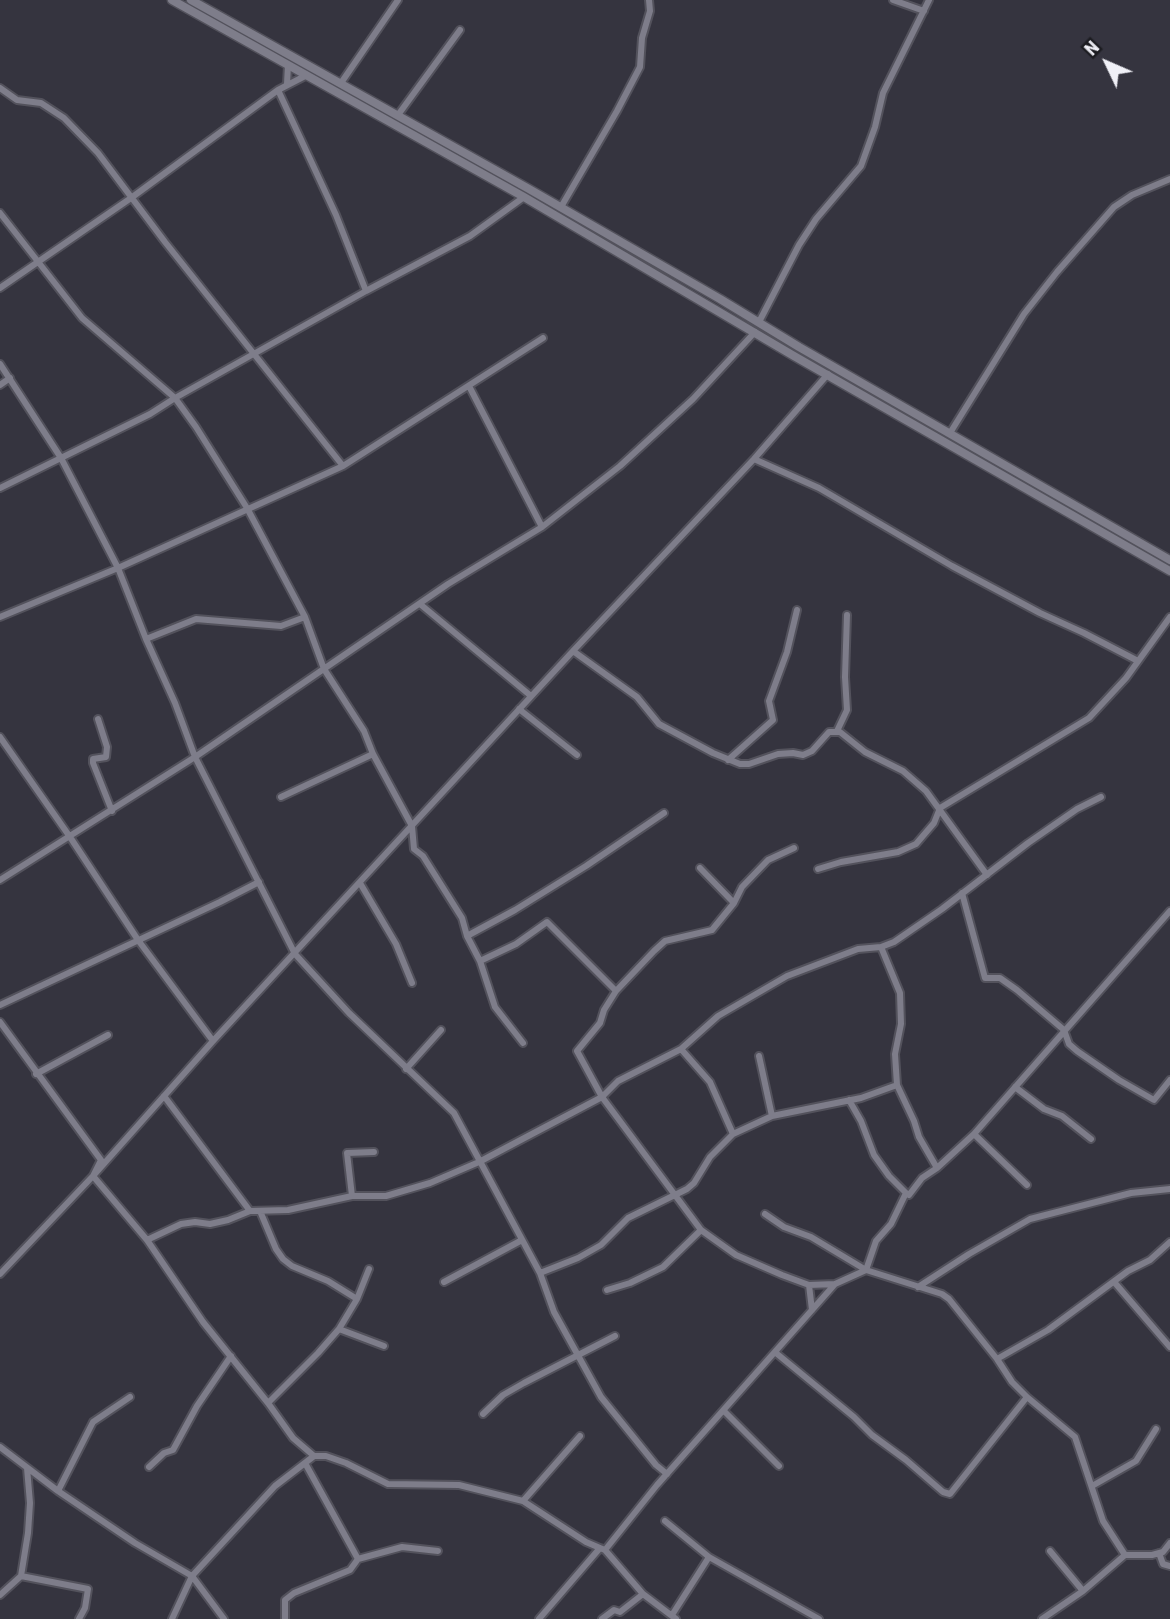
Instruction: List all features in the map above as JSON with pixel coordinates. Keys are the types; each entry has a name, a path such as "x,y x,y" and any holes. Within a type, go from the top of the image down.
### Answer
{"street":[{"path":"172,0 524,197 1170,571"},
{"path":"191,0 204,3 561,207 1170,560"},
{"path":"341,83 398,0"},
{"path":"561,207 618,111 640,67 642,38 650,11 649,0"},
{"path":"893,0 924,11"},
{"path":"759,322 799,245 816,219 861,166 875,127 883,93 929,0"},
{"path":"398,115 460,30"},
{"path":"287,84 288,65"},
{"path":"0,288 131,198 278,90 307,75"},
{"path":"0,88 17,100 41,103 64,118 98,153 343,466"},
{"path":"278,90 336,215 366,290"},
{"path":"950,433 1024,314 1057,272 1114,207 1132,195 1170,179"},
{"path":"0,488 150,414 366,290 470,236 524,197"},
{"path":"0,213 61,295 82,318 175,398 197,426 247,508 304,617 324,669 364,731 373,754 412,826 414,849 423,856 462,918 495,1007 523,1043"},
{"path":"714,307 720,299"},
{"path":"0,869 3,878 112,811 484,561 542,527 620,466 693,399 755,332"},
{"path":"0,617 118,568 343,466 543,338"},
{"path":"0,364 61,458 118,568 195,757 295,954 349,1013 453,1113 540,1273 554,1311 601,1396 656,1465 667,1474"},
{"path":"0,1273 93,1176 213,1041 531,696 754,459 828,374"},
{"path":"0,385 10,379"},
{"path":"469,386 542,527"},
{"path":"754,459 819,488 1040,613 1084,632 1136,660"},
{"path":"420,604 531,696"},
{"path":"728,760 772,720 769,701 787,652 797,610"},
{"path":"837,731 847,710 847,615"},
{"path":"146,639 196,619 281,626 304,617"},
{"path":"818,869 907,849 916,844 934,823 940,808 1089,718 1126,678 1136,660 1170,617"},
{"path":"573,651 637,697 659,724 728,760 749,764 778,754 793,752 803,755 812,751 829,732 837,731 865,752 903,771 926,791 986,876"},
{"path":"519,709 578,755"},
{"path":"98,719 107,747 106,757 93,759 93,763 112,811"},
{"path":"0,737 138,940 213,1041"},
{"path":"281,797 373,754"},
{"path":"147,1240 181,1224 210,1224 228,1220 250,1210 288,1210 352,1196 386,1196 430,1183 479,1162 602,1097 618,1081 681,1049 718,1016 787,976 858,949 881,947 894,942 1067,816 1101,797"},
{"path":"467,936 515,911 664,813"},
{"path":"794,848 768,860 742,887 734,902 712,929 665,941 616,991 604,1010 600,1023 577,1051 602,1097 673,1195 701,1230 736,1255 809,1286 835,1284 866,1270 876,1241 891,1224 906,1193"},
{"path":"700,868 734,902"},
{"path":"0,1005 259,882"},
{"path":"360,883 396,944 412,983"},
{"path":"962,893 985,978 1000,978 1064,1030 1069,1044 1077,1051 1154,1100 1170,1080"},
{"path":"849,1100 861,1121 874,1155 909,1195 922,1178 974,1134 1170,911"},
{"path":"480,961 516,944 547,922 616,991"},
{"path":"881,947 900,993 901,1024 895,1054 897,1086 919,1137 937,1168"},
{"path":"0,1022 101,1160 93,1176"},
{"path":"406,1069 441,1030"},
{"path":"36,1074 108,1035"},
{"path":"681,1049 710,1082 733,1134"},
{"path":"760,1056 772,1116"},
{"path":"540,1273 578,1258 601,1245 628,1218 687,1189 694,1183 710,1157 733,1134 772,1116 861,1098 897,1086"},
{"path":"1015,1087 1091,1139"},
{"path":"164,1096 250,1210"},
{"path":"974,1134 1027,1185"},
{"path":"352,1196 347,1153 374,1152"},
{"path":"93,1176 147,1240 203,1322 293,1438 314,1455 346,1463 387,1484 459,1485 523,1502 586,1542 602,1549 643,1594 674,1617 709,1557"},
{"path":"918,1287 950,1265 1030,1219 1131,1193 1170,1189"},
{"path":"260,1211 283,1259 357,1299"},
{"path":"765,1214 784,1227 811,1237 866,1270 942,1294 949,1299 1012,1382 1075,1437 1103,1521 1125,1555"},
{"path":"607,1290 630,1283 663,1267 701,1230"},
{"path":"444,1282 522,1240"},
{"path":"997,1359 1048,1330 1128,1271 1150,1260 1170,1242"},
{"path":"268,1403 339,1329 357,1299 369,1269"},
{"path":"1115,1283 1170,1347"},
{"path":"538,1619 835,1284"},
{"path":"809,1286 812,1310"},
{"path":"339,1329 384,1346"},
{"path":"483,1414 513,1389 615,1336"},
{"path":"776,1353 872,1435 943,1492 950,1494 1027,1397"},
{"path":"149,1467 164,1453 173,1450 197,1406 231,1356"},
{"path":"58,1491 93,1422 130,1397"},
{"path":"724,1410 779,1466"},
{"path":"1092,1486 1136,1461 1156,1429"},
{"path":"523,1502 580,1436"},
{"path":"0,1447 58,1491 135,1543 192,1576 224,1619"},
{"path":"172,1619 192,1576 275,1486 314,1455"},
{"path":"304,1463 358,1559"},
{"path":"656,1465 657,1485"},
{"path":"0,1595 21,1576 30,1503 27,1468"},
{"path":"664,1521 709,1557 819,1619"},
{"path":"1042,1619 1083,1591 1125,1555 1163,1552 1170,1543"},
{"path":"285,1619 285,1600 294,1593 350,1570 358,1559 402,1547 438,1551"},
{"path":"1050,1551 1083,1591"},
{"path":"1158,1553 1163,1564 1170,1566"},
{"path":"21,1576 88,1589 85,1608 79,1619"},
{"path":"602,1619 614,1610 620,1612 643,1594"}]}
